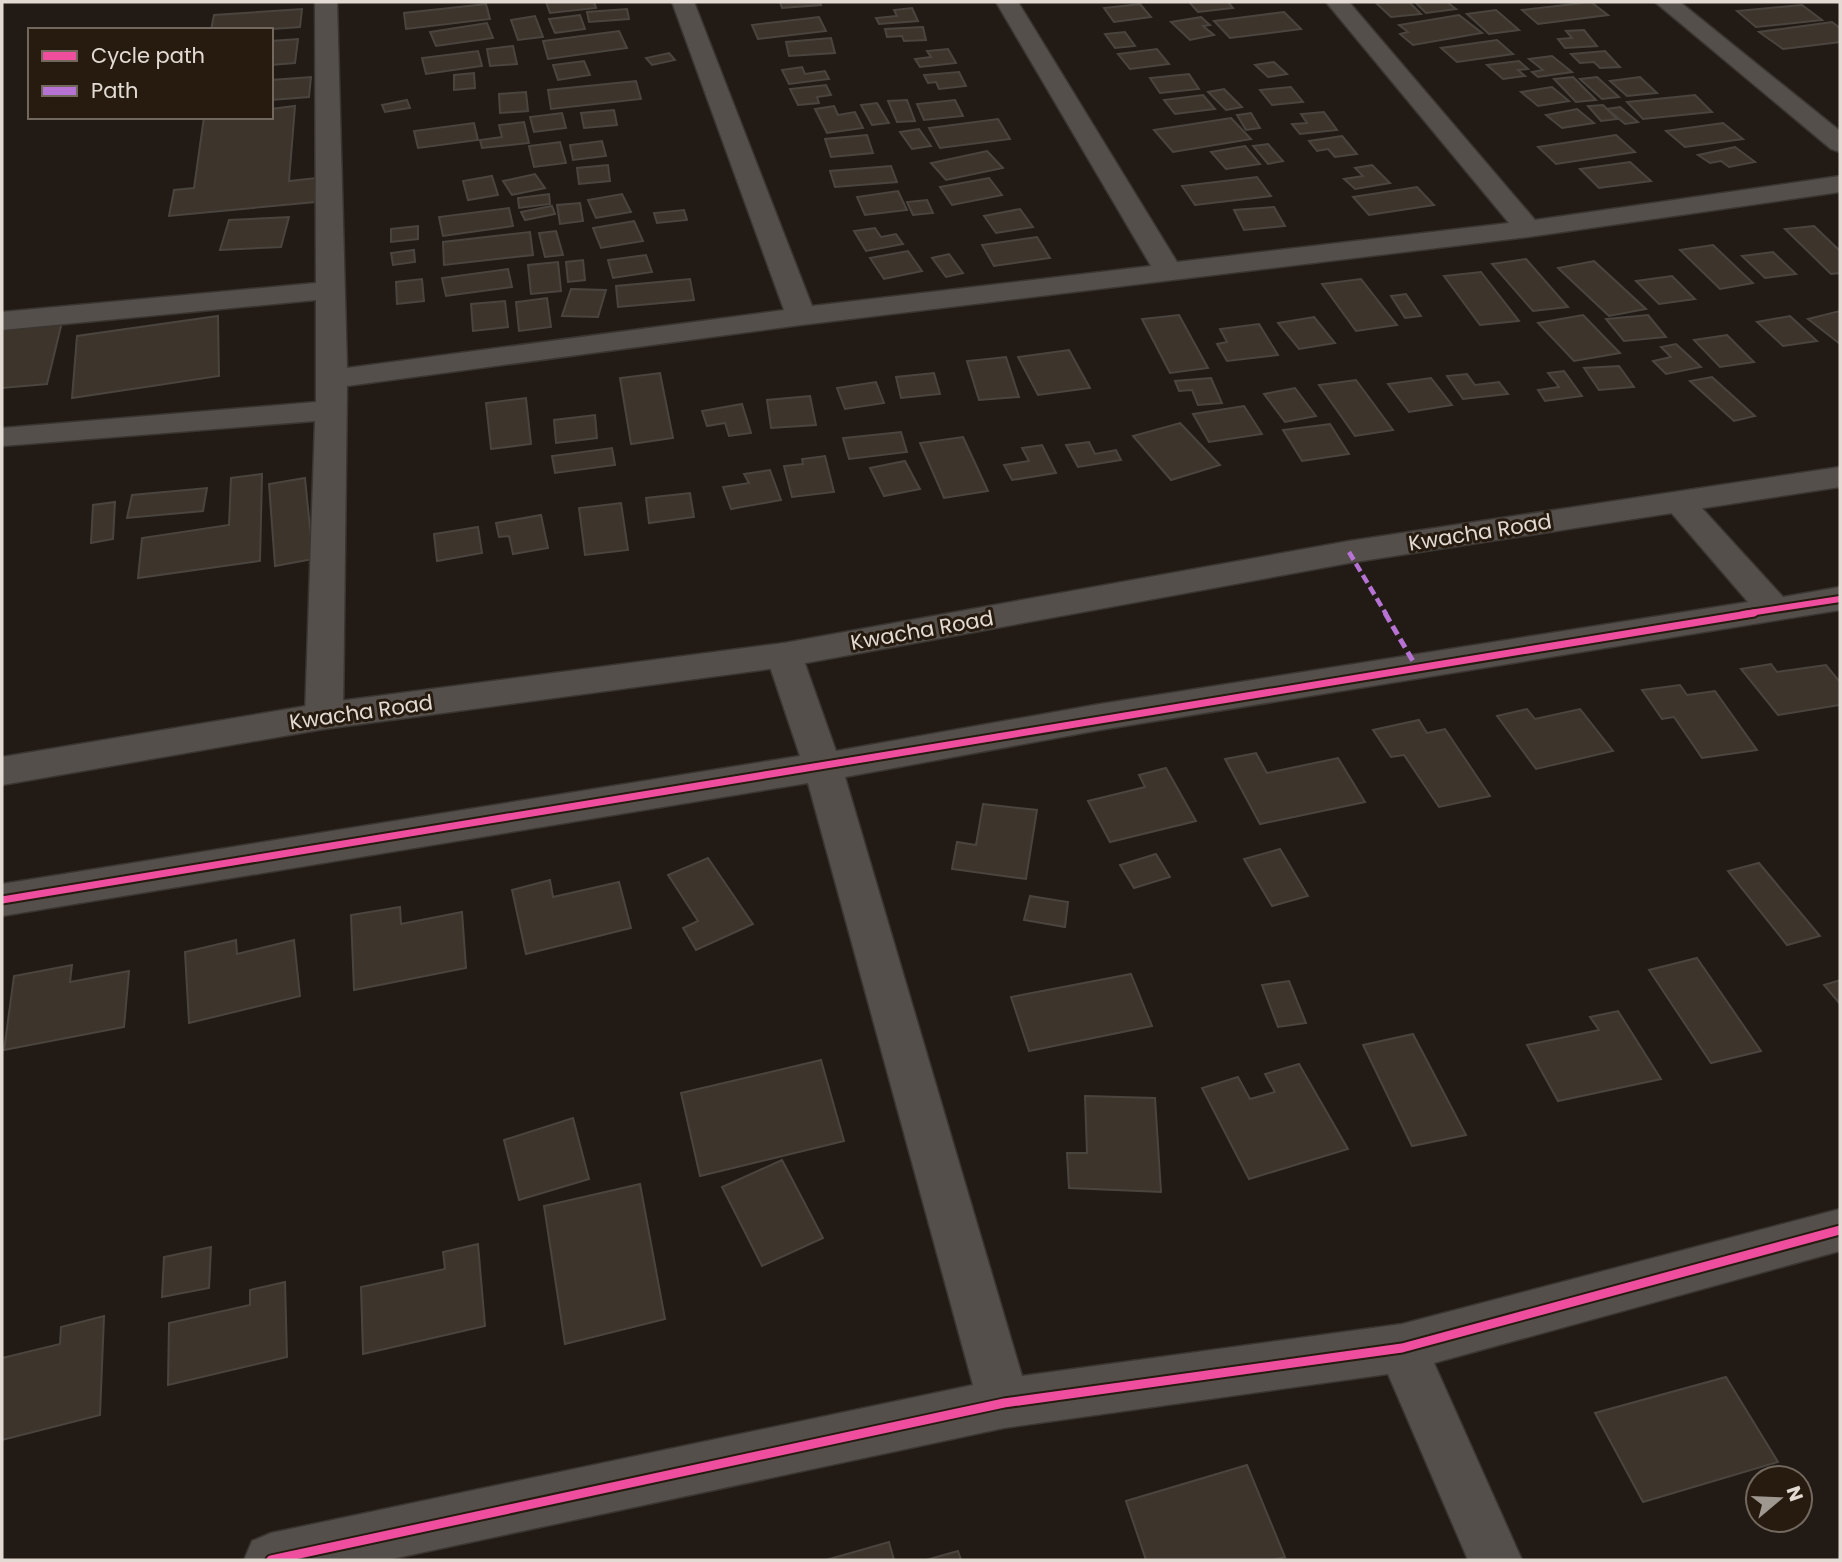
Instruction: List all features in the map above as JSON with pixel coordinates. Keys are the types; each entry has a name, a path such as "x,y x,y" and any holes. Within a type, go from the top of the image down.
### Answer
{"street":[{"path":"324,716 332,410 326,2"},
{"path":"683,2 801,316"},
{"path":"1007,2 1168,270"},
{"path":"1337,2 1528,229"},
{"path":"1666,2 1840,145"},
{"path":"332,379 801,316 1528,229 1840,184"},
{"path":"2,321 331,290"},
{"path":"2,437 332,410"},
{"name":"Kwacha Road","path":"2,771 324,716 784,655 1349,552 1840,477"},
{"path":"1678,502 1773,609"},
{"path":"2,900 932,749 1100,717 1334,682 1840,599"},
{"path":"784,655 822,765 1004,1403"},
{"path":"271,1560 399,1546 1004,1403 1402,1348 1840,1230"},
{"path":"1402,1348 1495,1560"}],"building":[{"path":"546,2 594,2 596,8 550,13"},
{"path":"780,2 820,2 821,5 782,8"},
{"path":"1189,2 1228,2 1233,8 1198,12"},
{"path":"1409,2 1421,14 1391,17 1376,3"},
{"path":"1415,2 1447,2 1456,9 1426,13"},
{"path":"1591,2 1608,15 1538,24 1522,10"},
{"path":"486,4 490,19 406,29 404,13"},
{"path":"1140,4 1151,17 1114,22 1104,8"},
{"path":"1802,5 1822,20 1756,27 1737,11"},
{"path":"912,8 918,21 879,24 876,18 897,16 894,10"},
{"path":"302,9 300,27 273,29 211,28 214,15"},
{"path":"627,9 629,19 589,22 587,12"},
{"path":"1496,10 1519,30 1489,34 1467,14"},
{"path":"1284,12 1301,29 1230,38 1214,21"},
{"path":"580,15 585,29 555,33 549,19"},
{"path":"1459,15 1482,33 1413,45 1400,34 1408,32 1399,25"},
{"path":"535,16 543,37 518,40 511,20"},
{"path":"819,17 826,31 758,39 752,25"},
{"path":"1201,17 1210,25 1203,26 1214,35 1190,40 1171,22"},
{"path":"1832,22 1840,28 1840,42 1783,49 1759,32"},
{"path":"487,23 493,38 436,46 430,32"},
{"path":"923,27 926,40 904,41 902,36 887,37 885,29"},
{"path":"1584,30 1597,46 1565,48 1558,39 1572,38 1566,31"},
{"path":"619,31 627,48 548,59 543,41"},
{"path":"1125,32 1135,46 1115,48 1105,34"},
{"path":"831,38 835,53 789,56 786,42"},
{"path":"298,39 295,63 273,65 273,41"},
{"path":"1497,40 1513,54 1457,62 1441,48"},
{"path":"513,46 517,64 490,66 487,49"},
{"path":"948,49 956,63 920,67 915,59 931,57 927,51"},
{"path":"1157,49 1169,64 1130,69 1118,54"},
{"path":"478,51 482,66 426,74 422,58"},
{"path":"1605,51 1620,67 1600,68 1594,62 1580,63 1571,54"},
{"path":"669,53 675,60 652,65 646,58"},
{"path":"1552,56 1572,72 1538,77 1532,72 1543,70 1529,59"},
{"path":"584,61 590,75 558,80 553,65"},
{"path":"1519,61 1528,69 1518,70 1525,76 1503,79 1487,65"},
{"path":"1274,62 1287,74 1268,77 1255,65"},
{"path":"802,67 805,74 825,71 829,79 789,84 782,70"},
{"path":"959,72 966,86 939,89 936,82 928,83 924,75"},
{"path":"474,73 475,88 454,90 454,75"},
{"path":"1189,74 1199,89 1160,93 1150,78"},
{"path":"311,77 309,97 273,100 273,80"},
{"path":"1573,77 1596,100 1576,102 1554,79"},
{"path":"1597,77 1619,97 1602,99 1580,79"},
{"path":"1640,77 1657,93 1627,96 1610,81"},
{"path":"636,81 641,99 551,109 548,90"},
{"path":"826,85 831,95 817,97 819,103 798,105 790,89"},
{"path":"1291,87 1303,102 1272,105 1260,90"},
{"path":"1552,87 1569,101 1538,106 1521,92"},
{"path":"1224,89 1242,107 1226,110 1208,92"},
{"path":"526,92 528,111 500,113 499,94"},
{"path":"1203,95 1215,109 1175,114 1164,100"},
{"path":"1695,95 1712,112 1643,119 1627,102"},
{"path":"407,100 410,108 385,112 382,105"},
{"path":"907,100 915,121 897,122 888,101"},
{"path":"955,100 963,116 924,120 917,104"},
{"path":"877,103 889,123 872,125 861,105"},
{"path":"1603,105 1617,119 1601,121 1588,106"},
{"path":"295,106 289,181 316,178 315,202 169,216 174,190 194,188 204,119 273,119 273,109"},
{"path":"834,106 838,115 855,112 863,128 827,133 815,109"},
{"path":"1620,107 1638,122 1625,124 1607,109"},
{"path":"1577,109 1594,123 1562,128 1546,115"},
{"path":"614,110 617,125 584,128 581,113"},
{"path":"1324,112 1337,130 1300,134 1292,124 1307,123 1301,114"},
{"path":"562,113 566,128 534,132 530,117"},
{"path":"1251,113 1260,128 1246,130 1237,115"},
{"path":"1231,118 1251,139 1173,152 1154,130"},
{"path":"998,119 1010,139 940,148 929,128"},
{"path":"524,122 529,143 482,148 480,140 502,137 499,125"},
{"path":"474,123 478,140 418,148 414,131"},
{"path":"1723,123 1743,139 1685,147 1666,131"},
{"path":"919,129 931,146 912,149 900,132"},
{"path":"867,135 873,153 831,157 825,139"},
{"path":"1616,135 1635,152 1556,164 1538,147"},
{"path":"1342,136 1357,154 1335,157 1328,149 1317,151 1309,141"},
{"path":"602,141 606,156 573,160 570,145"},
{"path":"560,142 566,163 534,167 529,146"},
{"path":"1268,144 1283,161 1268,164 1253,146"},
{"path":"1245,146 1260,164 1226,169 1211,152"},
{"path":"1735,147 1755,162 1729,167 1721,161 1710,163 1698,155"},
{"path":"987,151 1003,168 946,180 931,163"},
{"path":"1630,162 1651,181 1599,188 1580,169"},
{"path":"608,165 610,181 579,184 577,168"},
{"path":"1372,165 1390,183 1355,189 1344,179 1363,176 1355,168"},
{"path":"891,166 897,182 835,187 830,171"},
{"path":"535,174 545,188 512,195 503,181"},
{"path":"492,176 498,195 468,200 463,181"},
{"path":"1257,177 1271,196 1195,205 1182,186"},
{"path":"989,178 1002,195 952,205 940,187"},
{"path":"1417,187 1434,205 1369,215 1353,197"},
{"path":"898,191 907,210 865,215 857,197"},
{"path":"549,194 550,204 519,208 518,198"},
{"path":"622,194 631,212 596,218 588,200"},
{"path":"927,200 933,213 913,215 907,202"},
{"path":"580,203 583,221 560,224 557,205"},
{"path":"552,206 555,214 525,220 521,212"},
{"path":"1274,207 1285,226 1244,230 1234,210"},
{"path":"509,208 513,226 443,236 439,217"},
{"path":"1020,209 1033,227 996,233 984,216"},
{"path":"684,210 687,220 657,223 654,213"},
{"path":"289,217 281,247 220,250 229,220"},
{"path":"634,221 643,241 601,248 593,228"},
{"path":"418,226 418,239 391,242 391,229"},
{"path":"1814,226 1840,251 1840,273 1831,274 1785,229"},
{"path":"875,228 881,237 896,234 903,244 866,251 854,231"},
{"path":"556,231 563,255 545,257 539,233"},
{"path":"530,232 533,255 444,265 443,242"},
{"path":"1037,237 1050,258 994,266 982,245"},
{"path":"1713,245 1753,283 1720,289 1680,250"},
{"path":"414,250 415,262 393,265 391,253"},
{"path":"908,251 922,271 884,279 870,258"},
{"path":"1773,252 1796,274 1765,278 1742,256"},
{"path":"949,254 963,273 946,277 932,258"},
{"path":"646,255 652,272 613,278 608,260"},
{"path":"1526,259 1568,307 1533,311 1492,264"},
{"path":"583,260 585,280 568,282 566,262"},
{"path":"1594,261 1646,309 1609,316 1558,268"},
{"path":"558,262 561,291 531,294 528,265"},
{"path":"508,269 512,287 446,296 442,278"},
{"path":"1481,272 1519,321 1480,325 1444,276"},
{"path":"1672,276 1695,299 1659,304 1636,281"},
{"path":"422,279 424,301 397,304 396,282"},
{"path":"690,279 694,300 618,307 616,286"},
{"path":"1361,279 1397,325 1356,331 1322,284"},
{"path":"571,289 606,290 598,317 562,316"},
{"path":"1406,294 1421,316 1405,318 1391,296"},
{"path":"547,298 551,327 519,331 516,302"},
{"path":"505,301 508,327 473,331 471,304"},
{"path":"1840,311 1840,344 1808,319"},
{"path":"1179,315 1208,368 1170,373 1142,319"},
{"path":"1583,315 1620,353 1574,361 1538,323"},
{"path":"1648,315 1666,337 1624,341 1606,319"},
{"path":"218,316 219,376 72,398 77,336"},
{"path":"1790,316 1817,341 1783,346 1757,322"},
{"path":"1314,317 1335,343 1299,349 1278,323"},
{"path":"2,320 62,322 47,384 2,388"},
{"path":"1259,324 1278,355 1227,361 1217,344 1227,342 1220,329"},
{"path":"1727,335 1754,362 1720,367 1694,340"},
{"path":"1676,344 1701,367 1666,374 1653,361 1671,357 1661,347"},
{"path":"1069,350 1090,388 1038,395 1018,357"},
{"path":"1006,357 1019,397 979,400 967,361"},
{"path":"1619,366 1634,387 1599,390 1584,368"},
{"path":"1564,371 1582,396 1545,401 1538,390 1559,387 1548,373"},
{"path":"660,373 673,438 631,444 620,378"},
{"path":"934,373 940,394 901,398 896,377"},
{"path":"1467,374 1475,385 1499,382 1508,394 1463,399 1447,376"},
{"path":"1712,377 1755,416 1734,421 1690,381"},
{"path":"1211,378 1222,403 1198,405 1192,390 1179,391 1175,381"},
{"path":"1431,378 1452,405 1409,412 1388,384"},
{"path":"1356,380 1393,430 1355,436 1319,385"},
{"path":"876,382 884,403 845,409 837,388"},
{"path":"1295,388 1316,416 1285,422 1264,394"},
{"path":"810,396 816,425 771,428 767,400"},
{"path":"526,398 531,444 491,449 486,403"},
{"path":"742,404 751,433 729,436 725,423 707,426 702,411"},
{"path":"1244,406 1262,434 1209,442 1193,414"},
{"path":"595,415 597,438 556,443 554,420"},
{"path":"1180,423 1220,465 1171,480 1133,436"},
{"path":"1330,424 1349,454 1302,461 1283,430"},
{"path":"901,432 907,452 849,459 843,438"},
{"path":"963,437 988,491 944,498 920,443"},
{"path":"1089,442 1095,454 1116,450 1121,460 1078,467 1066,445"},
{"path":"1042,445 1056,473 1012,480 1004,465 1029,461 1022,448"},
{"path":"612,448 615,465 555,473 552,456"},
{"path":"825,456 834,492 792,497 784,466 803,464 802,459"},
{"path":"905,461 920,489 884,496 870,468"},
{"path":"770,470 781,500 731,509 723,487 749,483 744,474"},
{"path":"262,474 260,561 138,578 142,538 229,525 231,478"},
{"path":"305,478 313,559 275,566 269,484"},
{"path":"207,488 203,511 127,518 132,495"},
{"path":"690,493 694,517 649,523 646,498"},
{"path":"115,502 113,539 91,543 93,505"},
{"path":"621,503 628,550 585,555 579,508"},
{"path":"541,515 548,548 513,554 509,536 499,537 496,523"},
{"path":"478,527 482,553 437,561 434,534"},
{"path":"1771,664 1777,672 1826,665 1840,682 1840,705 1778,715 1741,669"},
{"path":"1680,685 1687,695 1715,691 1757,750 1702,758 1674,717 1662,719 1642,690"},
{"path":"1527,709 1535,719 1580,709 1613,751 1536,769 1497,716"},
{"path":"1419,720 1427,733 1445,729 1490,796 1439,807 1404,755 1391,757 1373,730"},
{"path":"1256,753 1267,773 1338,758 1365,802 1260,824 1225,759"},
{"path":"1166,768 1196,821 1110,842 1088,801 1145,787 1139,775"},
{"path":"983,804 1037,810 1026,879 952,869 957,842 976,845"},
{"path":"1280,849 1308,896 1272,906 1244,859"},
{"path":"1156,854 1170,877 1134,888 1120,865"},
{"path":"708,858 753,924 696,950 683,928 698,921 668,875"},
{"path":"1759,863 1820,936 1787,945 1728,871"},
{"path":"550,880 553,897 619,882 631,928 526,954 512,890"},
{"path":"1030,896 1068,902 1065,927 1024,920"},
{"path":"400,907 401,924 462,912 466,968 354,990 351,915"},
{"path":"236,940 237,954 294,940 300,996 189,1023 185,952"},
{"path":"1697,958 1761,1051 1711,1063 1649,970"},
{"path":"72,965 70,982 129,971 124,1027 4,1050 14,976"},
{"path":"1131,974 1152,1026 1029,1051 1011,997"},
{"path":"1840,980 1840,1004 1824,985"},
{"path":"1289,981 1306,1023 1278,1027 1262,985"},
{"path":"1618,1011 1661,1079 1558,1101 1527,1045 1599,1030 1590,1017"},
{"path":"1413,1034 1466,1135 1412,1146 1363,1045"},
{"path":"821,1060 844,1141 700,1176 681,1093"},
{"path":"1299,1064 1348,1149 1249,1179 1202,1088 1238,1077 1250,1099 1275,1092 1265,1074"},
{"path":"1085,1096 1155,1098 1161,1192 1069,1188 1067,1153 1087,1153"},
{"path":"573,1118 589,1179 519,1200 504,1140"},
{"path":"782,1160 823,1238 762,1266 722,1187"},
{"path":"640,1184 665,1319 565,1344 544,1206"},
{"path":"478,1244 485,1326 363,1354 361,1287 445,1269 443,1252"},
{"path":"211,1247 209,1288 162,1297 164,1257"},
{"path":"285,1282 287,1357 168,1385 169,1323 250,1305 250,1290"},
{"path":"104,1316 100,1415 2,1440 2,1358 60,1344 61,1327"},
{"path":"1726,1377 1778,1462 1744,1464 1744,1472 1643,1502 1595,1413"},
{"path":"1247,1465 1285,1557 1273,1560 1146,1560 1126,1501"},
{"path":"889,1542 894,1560 826,1560"},
{"path":"958,1551 961,1560 926,1560"}],"marked path":[{"path":"1349,552 1417,668"}],"cycle path":[{"path":"2,900 931,749 1100,717 1840,599"},
{"path":"271,1560 1004,1403 1402,1348 1840,1230"}]}
